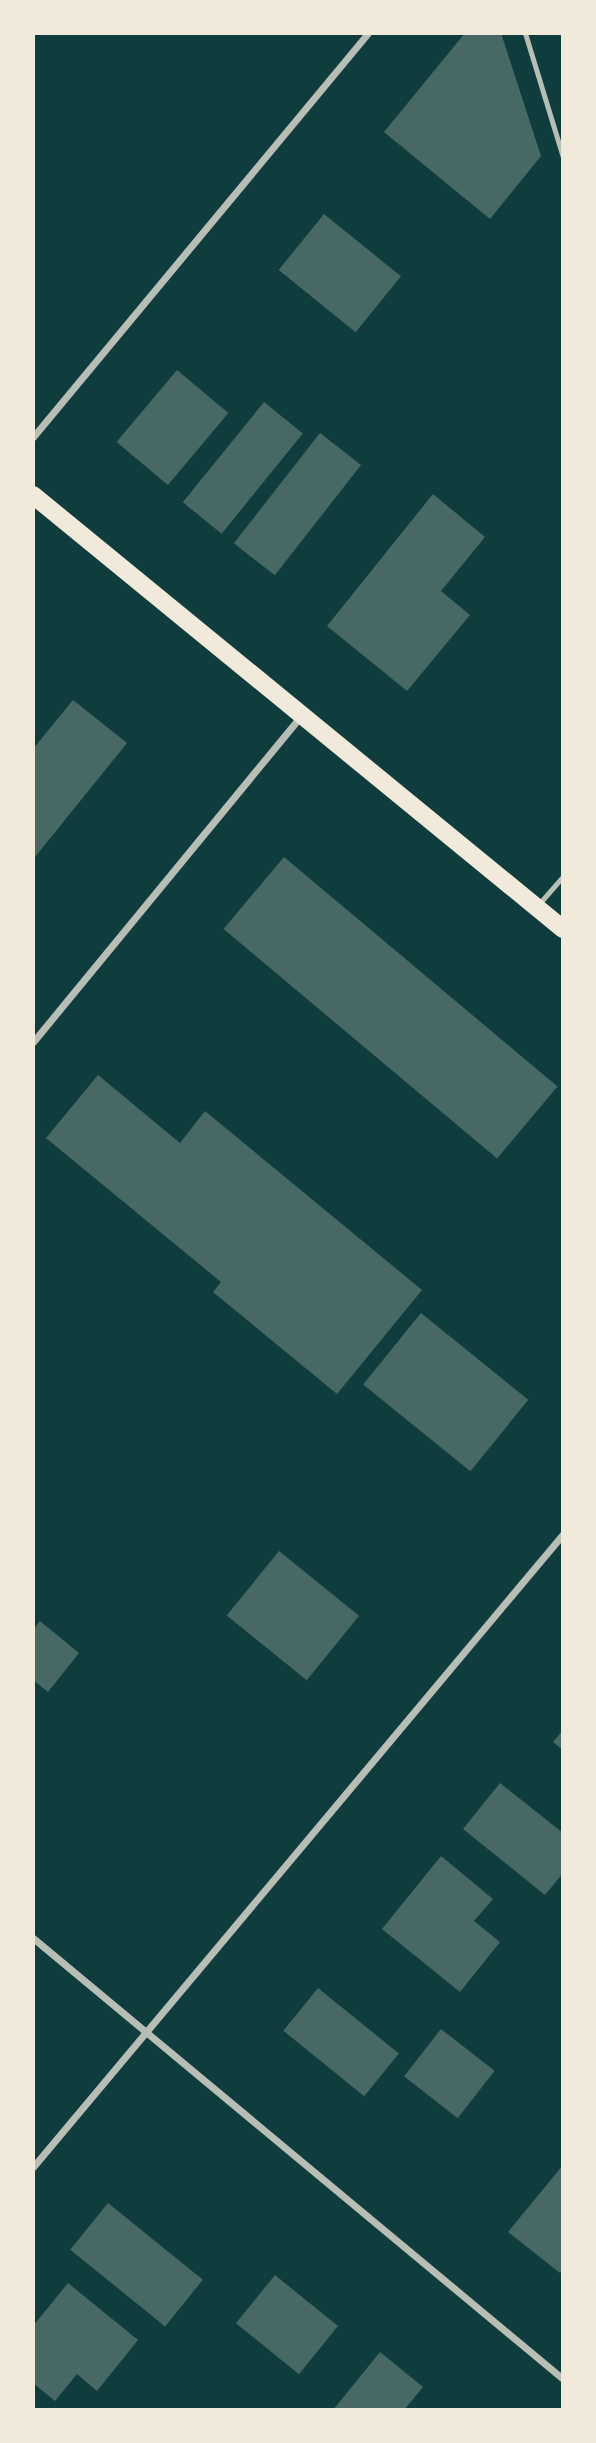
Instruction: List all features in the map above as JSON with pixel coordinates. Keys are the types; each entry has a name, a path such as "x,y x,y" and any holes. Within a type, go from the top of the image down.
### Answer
{"main road":[{"path":"33,495 563,929"}],"street":[{"path":"33,437 368,33"},
{"path":"33,1042 301,716"},
{"path":"33,2167 144,2029 563,1534"},
{"path":"33,1938 563,2379"}],"lane":[{"path":"525,33 563,157"},
{"path":"536,908 563,876"}],"building":[{"path":"465,33 501,33 541,156 490,219 384,132"},
{"path":"324,214 401,276 356,332 279,270"},
{"path":"177,370 228,413 168,485 117,442"},
{"path":"264,402 303,433 222,534 183,502"},
{"path":"320,433 361,465 275,575 234,543"},
{"path":"433,494 485,537 441,591 470,615 407,691 327,626"},
{"path":"73,700 127,743 35,857 33,749"},
{"path":"284,857 557,1086 497,1158 224,929"},
{"path":"98,1075 180,1143 205,1111 422,1290 337,1394 213,1292 221,1282 46,1138"},
{"path":"421,1313 528,1400 470,1471 363,1384"},
{"path":"279,1551 359,1616 307,1680 227,1616"},
{"path":"40,1621 79,1653 48,1692 33,1680 33,1630"},
{"path":"563,1730 563,1750 553,1742"},
{"path":"500,1783 563,1833 563,1873 545,1895 463,1829"},
{"path":"441,1856 493,1899 474,1921 500,1942 460,1992 382,1929"},
{"path":"318,1988 399,2053 364,2096 283,2031"},
{"path":"441,2029 495,2071 458,2118 404,2076"},
{"path":"563,2165 563,2270 560,2273 508,2232"},
{"path":"108,2203 203,2280 165,2326 70,2250"},
{"path":"275,2275 338,2326 299,2374 236,2323"},
{"path":"68,2283 138,2340 97,2391 77,2374 55,2401 33,2383 33,2326"},
{"path":"380,2352 423,2387 404,2410 333,2410"}]}
